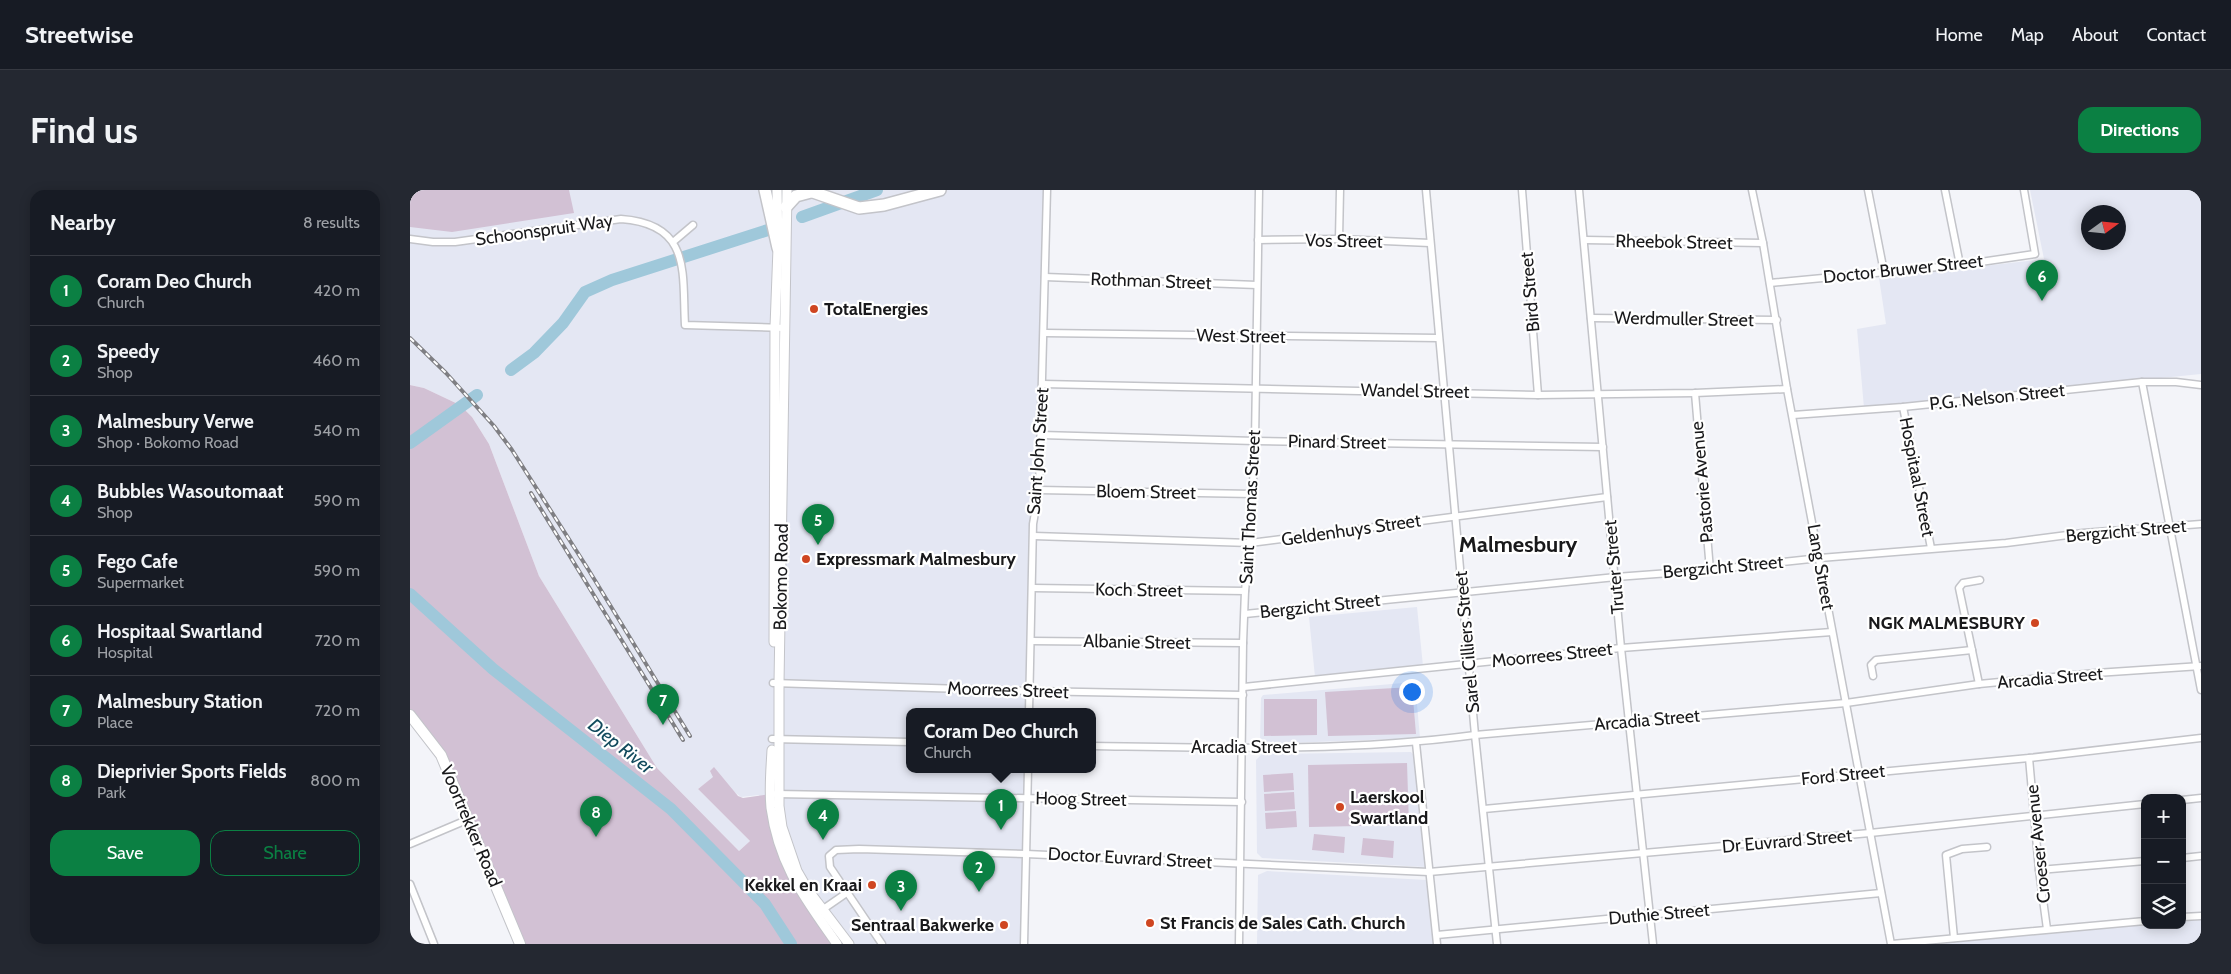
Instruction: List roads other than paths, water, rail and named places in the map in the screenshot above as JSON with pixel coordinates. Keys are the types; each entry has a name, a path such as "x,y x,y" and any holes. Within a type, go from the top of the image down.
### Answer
{"highway":[{"path":"765,190 778,248"},
{"path":"786,208 796,196 809,191 859,208 884,205 940,190"}],"main road":[{"name":"Bokomo Road","path":"777,190 780,327 774,794 789,853 837,944"},
{"name":"Bokomo Road","path":"780,327 787,190"},
{"name":"Voortrekker Road","path":"410,714 442,755 520,944"},
{"name":"Bokomo Road","path":"820,911 849,944"}],"street":[{"name":"Saint John Street","path":"1029,708 1033,524 1039,490 1048,190"},
{"name":"Saint Thomas Street","path":"1240,944 1245,591 1250,543 1255,441 1259,190"},
{"path":"1339,239 1340,190"},
{"name":"Sarel Cilliers Street","path":"1426,190 1475,735 1497,944"},
{"name":"Bird Street","path":"1522,190 1538,395"},
{"name":"Truter Street","path":"1580,190 1621,648 1636,796 1651,916 1652,944"},
{"name":"Lang Street","path":"1752,190 1832,632 1892,944"},
{"path":"1868,190 1884,272"},
{"path":"1945,190 1960,265"},
{"name":"Doctor Bruwer Street","path":"1770,283 1960,265 2035,254 2024,190"},
{"name":"Schoonspruit Way","path":"410,239 455,242 621,219 636,220 647,224 672,242 677,250 684,272 685,325 780,327"},
{"path":"672,242 693,225"},
{"name":"Vos Street","path":"1258,240 1339,239 1430,242"},
{"name":"Rheebok Street","path":"1585,240 1763,243"},
{"name":"Rothman Street","path":"1045,277 1257,285"},
{"name":"Werdmuller Street","path":"1591,318 1777,320"},
{"name":"West Street","path":"1045,333 1438,338"},
{"path":"2142,382 2199,666 2201,690"},
{"name":"P.G. Nelson Street","path":"1793,415 1903,407 2142,382 2176,382 2201,385"},
{"name":"Wandel Street","path":"1043,384 1444,391 1538,395 1695,393 1787,389"},
{"name":"Pastorie Avenue","path":"1695,393 1710,570"},
{"name":"Hospitaal Street","path":"1903,407 1931,548"},
{"name":"Pinard Street","path":"1041,435 1603,447"},
{"name":"Bloem Street","path":"1039,490 1253,494"},
{"name":"Geldenhuys Street","path":"1034,536 1250,543 1607,497"},
{"name":"Bergzicht Street","path":"1245,614 1616,576 1710,570 1820,558 2006,543 2083,533 2170,528 2201,524"},
{"path":"1980,580 1963,583 1959,588 1980,684"},
{"name":"Koch Street","path":"1033,588 1245,591"},
{"name":"Moorrees Street","path":"1244,687 1621,648 1832,632"},
{"name":"Albanie Street","path":"1031,641 1244,643"},
{"path":"1873,676 1871,665 1876,660 1972,650"},
{"name":"Arcadia Street","path":"1096,746 1242,748 1416,743 1475,735 1846,703 1980,684 2199,666"},
{"name":"Moorrees Street","path":"776,683 1243,695"},
{"name":"Ford Street","path":"1484,809 2029,758 2201,738"},
{"path":"775,740 906,742"},
{"path":"1416,743 1437,944"},
{"name":"Croeser Avenue","path":"2029,758 2039,870 2047,929"},
{"path":"1024,944 1028,773"},
{"name":"Hoog Street","path":"774,794 1242,802"},
{"path":"2186,800 2201,798"},
{"name":"Dr Euvrard Street","path":"1429,872 1870,833 2141,804"},
{"path":"410,844 469,819"},
{"path":"1954,938 1946,855 1962,849 1987,847"},
{"name":"Doctor Euvrard Street","path":"848,892 830,867 828,860 831,853 842,849 1026,854 1429,872"},
{"path":"2186,858 2201,856"},
{"path":"2039,870 2141,861"},
{"path":"410,884 434,944"},
{"path":"820,911 848,892 882,944"},
{"name":"Duthie Street","path":"1436,935 1651,916 1881,892"},
{"path":"2186,917 2201,916"},
{"path":"1892,944 2141,921"}],"waterway":[{"path":"802,217 877,190"},
{"path":"511,370 534,353 563,323 585,292 612,280 768,230"},
{"path":"410,443 477,395"},
{"name":"Diep River","path":"410,594 493,669 671,809 765,904 791,944"}],"railway":[{"path":"410,338 446,373 494,426 512,450 588,569 690,736"},
{"path":"531,493 683,740"}],"place":[{"name":"Hospitaal Swartland","path":"2042,301"},
{"name":"TotalEnergies","path":"814,309"},
{"name":"Fego Cafe","path":"818,545"},
{"name":"Expressmark Malmesbury","path":"806,559"},
{"name":"NGK MALMESBURY","path":"2035,623"},
{"name":"Malmesbury Station","path":"663,725"},
{"name":"Laerskool Swartland","path":"1340,807"},
{"name":"Coram Deo Church","path":"1001,830"},
{"name":"Dieprivier Sports Fields","path":"596,837"},
{"name":"Bubbles Wasoutomaat","path":"823,840"},
{"name":"Kekkel en Kraai","path":"872,885"},
{"name":"Speedy","path":"979,892"},
{"name":"Malmesbury Verwe","path":"901,911"},
{"name":"St Francis de Sales Cath. Church","path":"1150,923"},
{"name":"Sentraal Bakwerke","path":"1004,925"}],"district":[{"name":"Malmesbury","path":"1518,544"}]}
